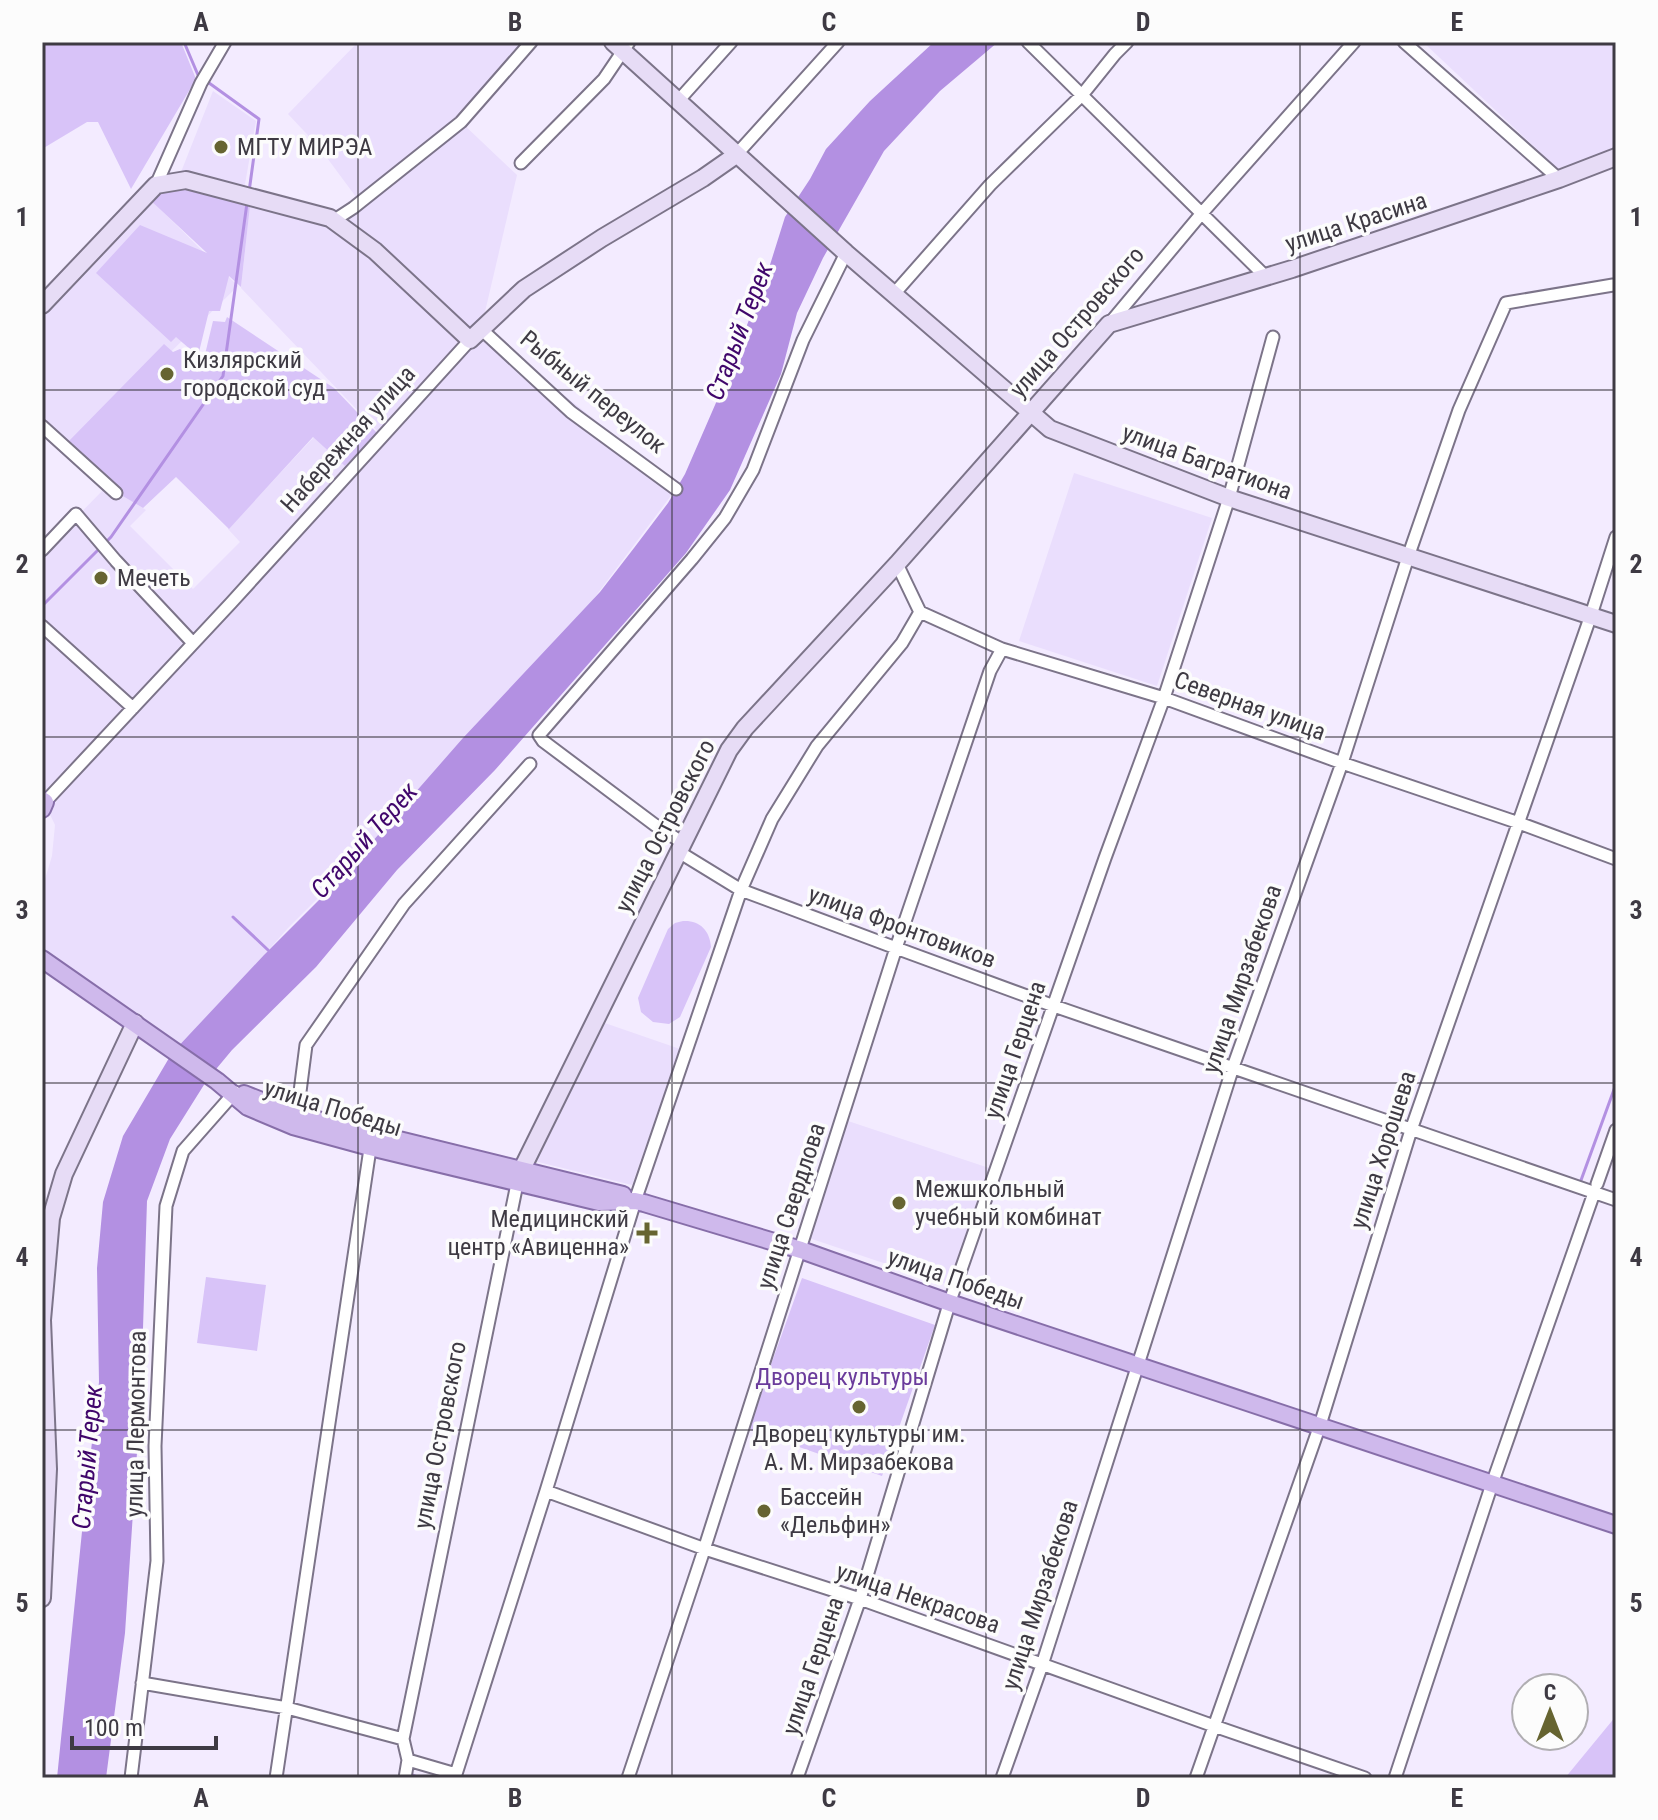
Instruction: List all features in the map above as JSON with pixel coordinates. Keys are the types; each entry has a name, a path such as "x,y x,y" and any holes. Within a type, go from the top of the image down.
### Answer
{"main road":[{"name":"улица Победы","path":"42,959 234,1093 248,1107 293,1126 635,1200 801,1249 1136,1365 1616,1524"},
{"name":"улица Победы","path":"234,1093 371,1141"}],"street":[{"path":"42,305 156,185 201,83 225,42"},
{"path":"333,221 461,122 531,42"},
{"path":"678,101 731,42"},
{"path":"521,163 604,79 622,45 736,155 838,42"},
{"path":"1028,42 1266,277"},
{"path":"893,295 990,185 1082,95 1127,42"},
{"name":"улица Островского","path":"405,1778 408,1760 403,1739 519,1176 729,750 745,728 1031,413 1354,42"},
{"path":"1404,42 1559,179"},
{"name":"улица Багратиона","path":"736,155 1050,429 1229,498 1616,624"},
{"name":"Набережная улица","path":"43,804 476,334 524,289 736,155"},
{"name":"улица Красина","path":"1109,324 1266,277 1616,157"},
{"name":"Рыбный переулок","path":"156,185 186,180 333,221 375,251 571,412 676,489"},
{"name":"улица Фронтовиков","path":"842,249 753,470 725,518 539,735 543,741 741,890 1054,1006 1411,1130 1595,1189 1616,1200"},
{"name":"улица Мирзабекова","path":"1002,1778 1042,1665 1233,1067 1342,763 1459,410 1506,303 1614,286"},
{"name":"улица Герцена","path":"797,1778 860,1599 950,1302 1164,698 1229,498 1273,337"},
{"path":"42,426 116,493"},
{"path":"42,550 76,514 193,643"},
{"name":"улица Хорошева","path":"1196,1778 1320,1426 1411,1130 1616,537"},
{"path":"408,1760 455,1776 635,1200 741,890 772,819 817,746 902,643 920,612 897,564"},
{"name":"Северная улица","path":"920,612 1002,649 1164,698 1616,859"},
{"path":"42,626 133,708"},
{"name":"улица Свердлова","path":"628,1778 705,1549 896,948 990,671 1002,649"},
{"path":"297,1115 306,1045 404,904 530,764"},
{"path":"42,1598 45,1469 42,1320 51,1218 64,1174 135,1023"},
{"name":"улица Лермонтова","path":"131,1778 157,1561 155,1446 166,1206 183,1151 234,1093"},
{"path":"1395,1778 1493,1483 1616,1130"},
{"path":"276,1778 371,1141"},
{"name":"улица Некрасова","path":"546,1491 1365,1778"},
{"path":"142,1683 287,1708 403,1739"}],"shaded area":[{"path":"358,42 531,42 461,122 517,175 481,329 513,351 676,489 583,613 447,757 367,849 179,1045 42,951 42,889 52,856 55,825 44,802 49,792 42,788 42,552 107,486 146,510 130,526 193,589 240,542 228,529 314,437 351,471 382,436 241,288 251,197 330,218 359,201 319,147 288,114"},
{"path":"934,42 998,42 940,91 884,151 823,258 797,313 781,374 730,490 686,553 495,770 397,870 316,967 232,1050 207,1080 170,1139 147,1201 141,1392 125,1633 106,1778 57,1778 99,1382 97,1268 103,1202 123,1136 172,1053 336,883 463,738 600,592 668,503 685,474 725,382 785,217 826,149 870,101"},
{"path":"1423,42 1616,42 1616,151 1558,169"},
{"name":"МГТУ МИРЭА","path":"213,91 256,121 244,190 181,172"},
{"path":"149,198 238,286 138,384 102,475 42,422 42,307"},
{"path":"1074,473 1212,518 1157,686 1019,641"},
{"path":"599,1021 680,1049 632,1185 530,1160"},
{"name":"Межшкольный учебный комбинат","path":"848,1121 989,1168 949,1285 809,1238"}],"green space":[{"path":"42,42 181,42 196,79 131,189 98,122 87,122 42,149"},
{"path":"185,181 251,197 241,287 229,276 220,311 209,311 198,356 176,337 171,342 96,273 140,225 207,253 148,198"},
{"path":"227,317 334,388 377,433 345,466 313,437 229,529 176,477 143,508 111,489 67,443 164,344 173,352 180,349 202,367 213,321 225,322"},
{"path":"683,921 703,927 711,947 680,1017 669,1024 653,1022 641,1012 638,998 668,929"},
{"path":"206,1277 266,1285 257,1351 197,1343"},
{"name":"Дворец культуры","path":"802,1278 935,1325 882,1476 748,1429"},
{"path":"1616,1716 1616,1778 1565,1778 1586,1752 1590,1752 1590,1748"}],"waterway":[{"path":"184,42 198,75 259,119 249,192"},
{"path":"42,606 111,537 223,376 247,203"},
{"path":"233,917 268,950"},
{"path":"1582,1184 1616,1084"},
{"path":"412,1778 412,1775 420,1778"}],"place":[{"name":"МГТУ МИРЭА","path":"221,147"},
{"name":"Кизлярский городской суд","path":"167,374"},
{"name":"Мечеть","path":"101,578"},
{"name":"Межшкольный учебный комбинат","path":"899,1203"},
{"name":"Медицинский центр «Авиценна»","path":"647,1233"},
{"name":"Дворец культуры им. А. М. Мирзабекова","path":"859,1407"},
{"name":"Бассейн «Дельфин»","path":"764,1511"}],"water label":[{"name":"Старый Терек","path":"739,331"},
{"name":"Старый Терек","path":"364,840"},
{"name":"Старый Терек","path":"87,1457"}]}
